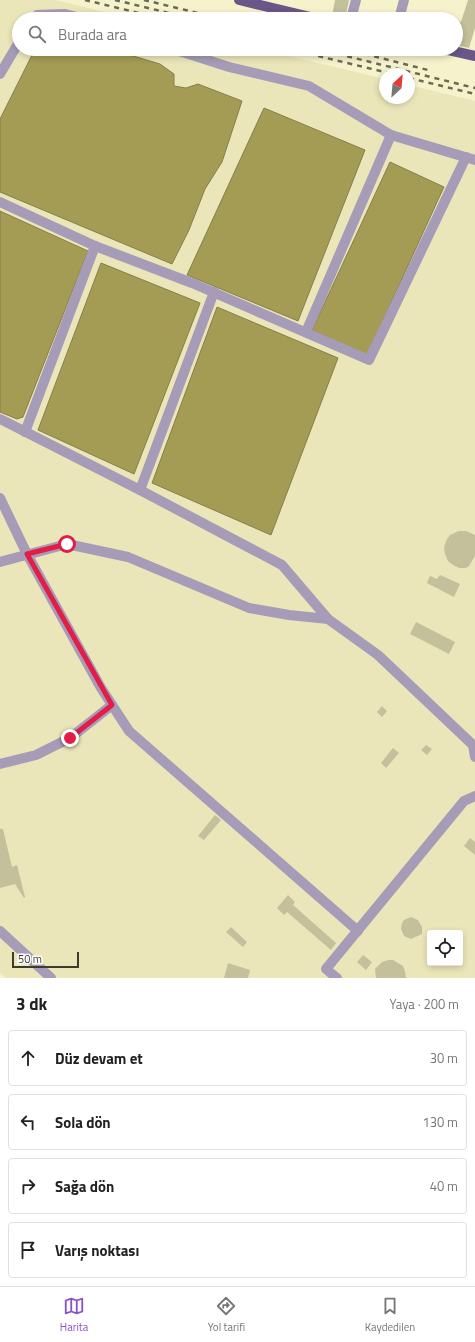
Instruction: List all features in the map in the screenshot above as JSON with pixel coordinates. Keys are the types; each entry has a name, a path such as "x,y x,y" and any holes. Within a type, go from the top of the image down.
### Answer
{"main road":[{"path":"239,0 272,3 298,12"},
{"path":"463,53 475,56"}],"street":[{"path":"353,12 356,0"},
{"path":"401,12 404,0"},
{"path":"0,74 12,54"},
{"path":"0,202 96,246 214,292 369,360 470,158 391,135 309,86 228,67 194,56"},
{"path":"306,332 391,135"},
{"path":"25,432 96,246"},
{"path":"140,490 214,292"},
{"path":"0,420 140,490 282,564 328,619 378,655 468,740 473,745 475,757"},
{"path":"0,498 27,554 112,705 129,731 358,931"},
{"path":"0,562 67,544 128,557 249,608 289,615 328,619"},
{"path":"0,764 36,755 70,738 112,705"},
{"path":"337,978 326,969 464,801 475,796"},
{"path":"0,932 51,978"}],"shaded area":[{"path":"0,0 56,0 105,12 12,12 12,56 288,56 379,78 379,104 415,104 415,86 475,101 475,978 6,978 0,973"},
{"path":"32,56 133,56 160,64 174,74 174,86 186,88 198,84 242,101 222,162 205,189 189,230 172,264 0,192 0,119"},
{"path":"264,108 365,150 298,321 187,275"},
{"path":"390,162 444,187 367,355 312,330"},
{"path":"0,211 88,251 23,417 17,419 0,412"},
{"path":"101,263 200,303 134,474 38,430"},
{"path":"217,307 338,358 271,535 152,483"}],"building":[{"path":"335,0 349,0 346,12 333,12"},
{"path":"468,0 475,0 475,28 469,48 463,47 463,16"},
{"path":"459,531 466,531 475,535 475,556 466,568 459,568 453,565 448,561 445,554 444,548 446,541 450,535"},
{"path":"440,575 460,584 454,597 427,583 430,576 437,579"},
{"path":"416,622 455,642 449,654 410,634"},
{"path":"382,706 387,711 382,717 377,712"},
{"path":"426,745 432,749 427,755 421,750"},
{"path":"393,748 399,753 386,768 381,763"},
{"path":"215,815 221,820 204,840 198,836"},
{"path":"0,829 3,829 12,867 17,865 24,898 15,884 0,888"},
{"path":"470,838 475,842 475,855 464,846"},
{"path":"288,895 295,902 293,905 336,943 331,950 287,912 284,915 277,908"},
{"path":"411,917 418,920 422,927 422,934 411,939 404,936 401,929 404,920"},
{"path":"231,927 247,942 243,947 226,932"},
{"path":"363,955 372,962 366,970 357,962"},
{"path":"393,960 403,966 406,978 376,978 375,969 382,962"},
{"path":"228,963 250,970 248,978 224,978"}],"railway":[{"path":"85,0 135,12"},
{"path":"115,0 165,12"},
{"path":"144,0 194,12"},
{"path":"318,56 379,71"},
{"path":"346,56 475,88"},
{"path":"373,56 428,70"},
{"path":"415,79 475,94"}],"route":[{"path":"67,544 27,554 101,688 112,705 70,738"}]}
